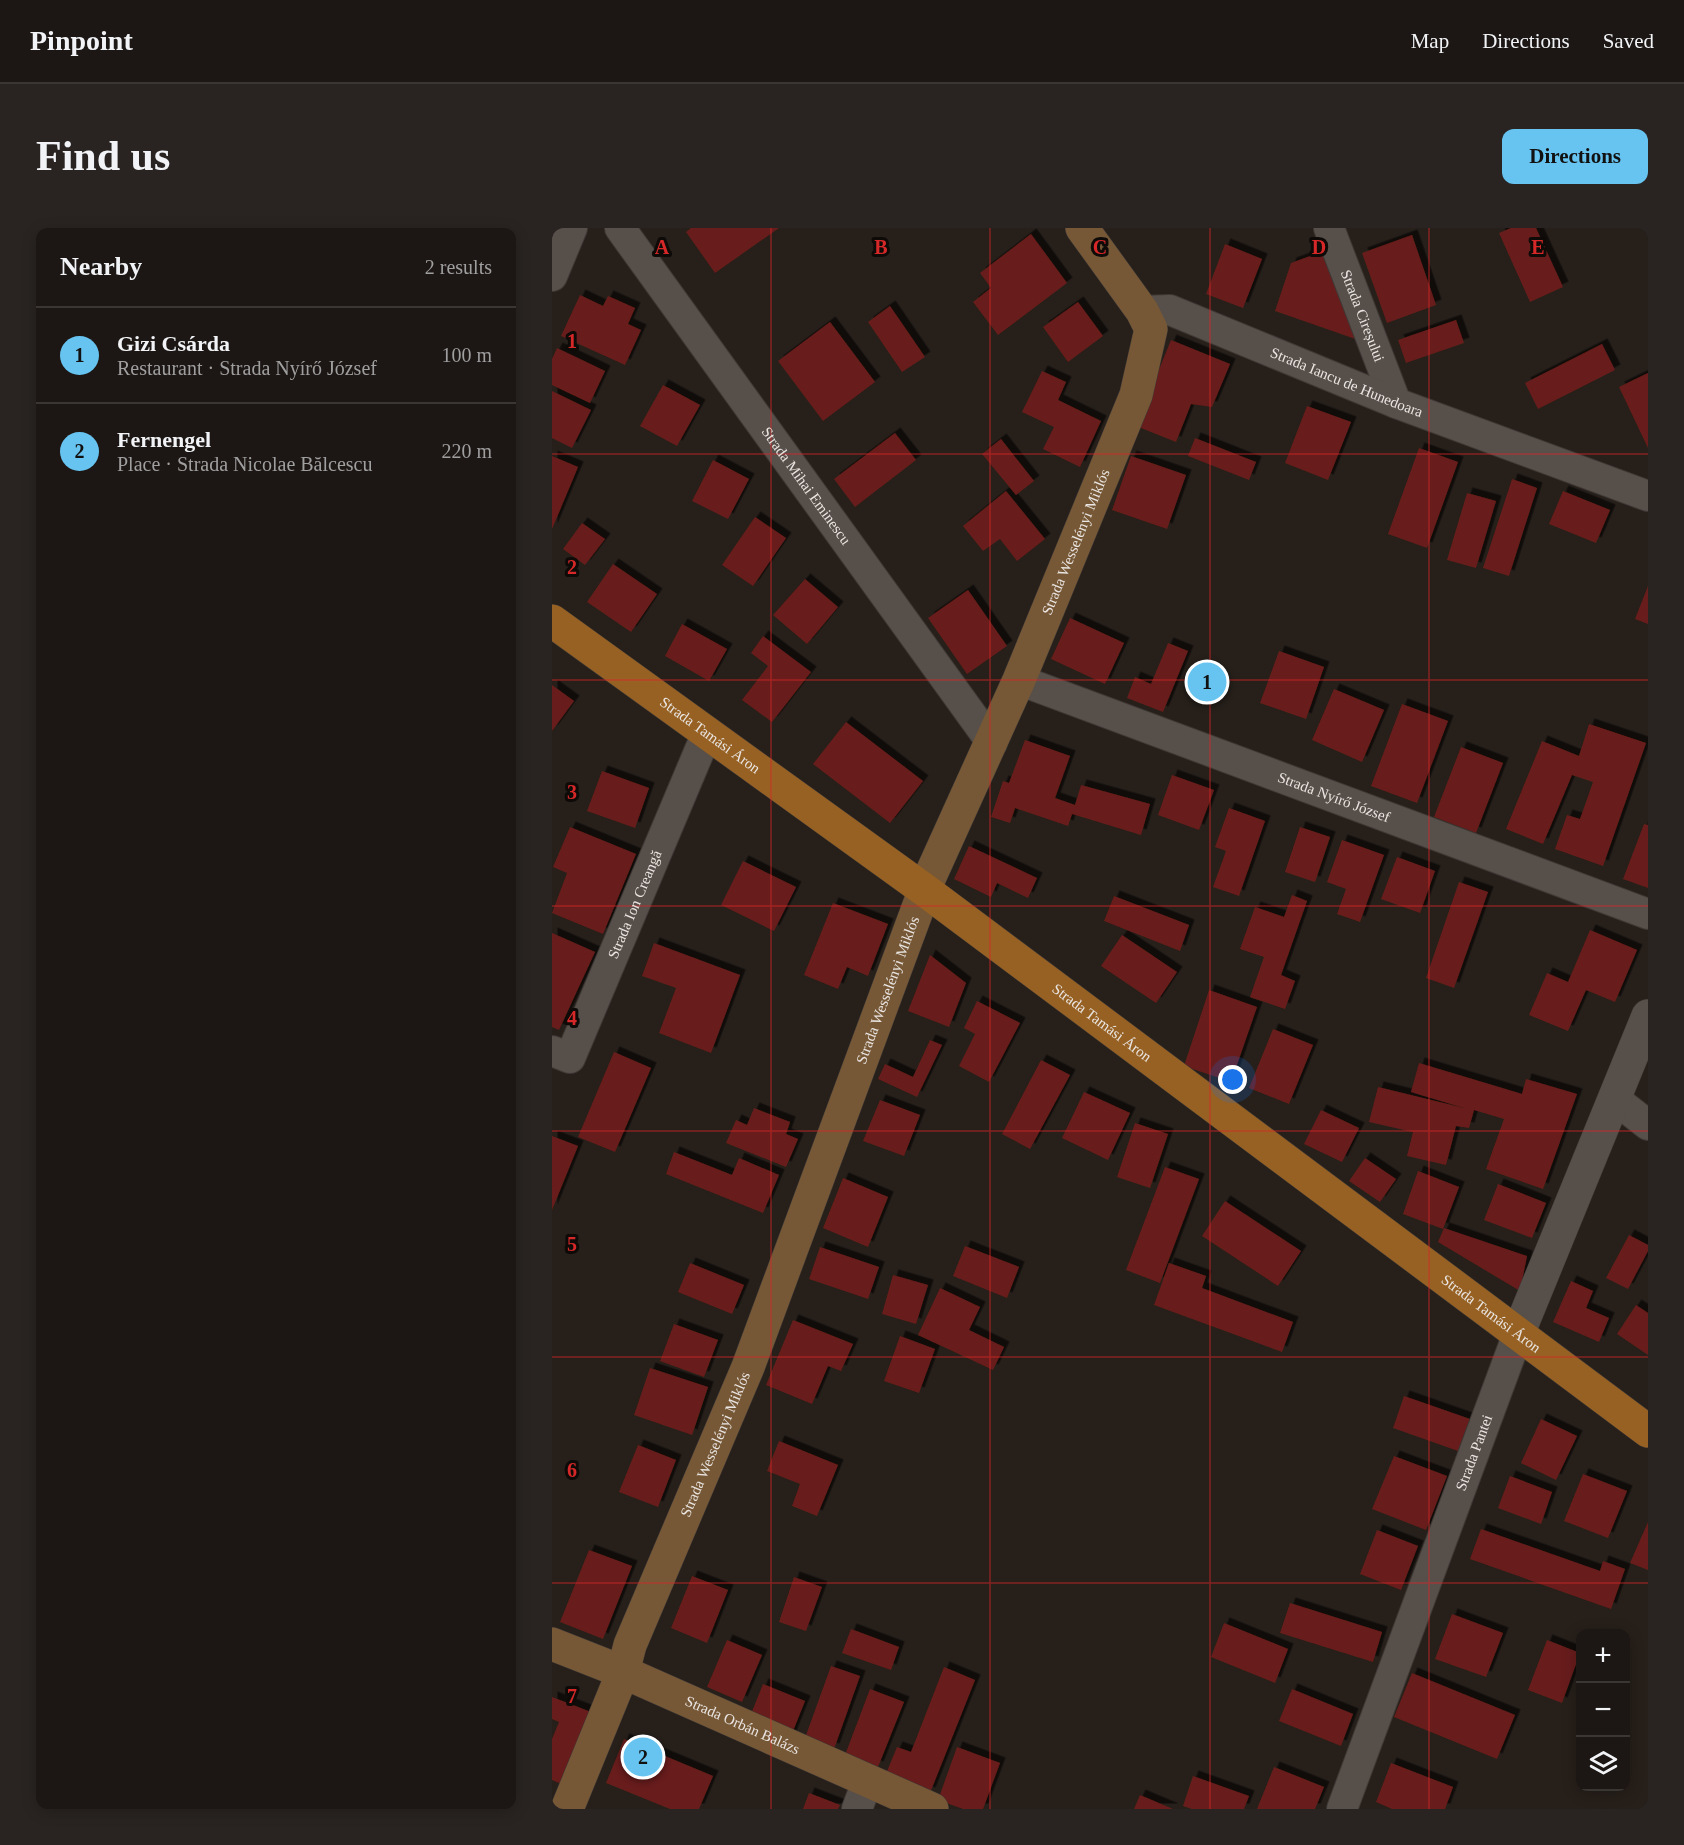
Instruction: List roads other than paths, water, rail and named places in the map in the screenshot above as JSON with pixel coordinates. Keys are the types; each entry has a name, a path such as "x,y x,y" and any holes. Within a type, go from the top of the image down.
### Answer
{"main road":[{"path":"1082,228 1142,311"},
{"name":"Strada Wesselényi Miklós","path":"567,1809 623,1672 630,1645 748,1367 926,891 1019,680 1136,395 1150,329 1142,311"},
{"name":"Strada Tamási Áron","path":"552,621 926,891 1648,1431"},
{"name":"Strada Orbán Balázs","path":"552,1644 623,1672 862,1796 932,1809"}],"street":[{"path":"552,276 569,236 608,228"},
{"name":"Strada Mihai Eminescu","path":"620,228 992,743"},
{"name":"Strada Cireșului","path":"1329,228 1396,403"},
{"name":"Strada Iancu de Hunedoara","path":"1142,311 1170,310 1396,403 1648,496"},
{"name":"Strada Nyírő József","path":"1019,680 1648,914"},
{"name":"Strada Ion Creangă","path":"552,1051 570,1058 707,733"},
{"name":"Strada Pantei","path":"1342,1809 1518,1334 1616,1100 1648,1016"},
{"path":"1616,1100 1648,1125"}],"place":[{"name":"Gizi Csárda","path":"1207,682"},
{"name":"Fernengel","path":"643,1757"}]}
